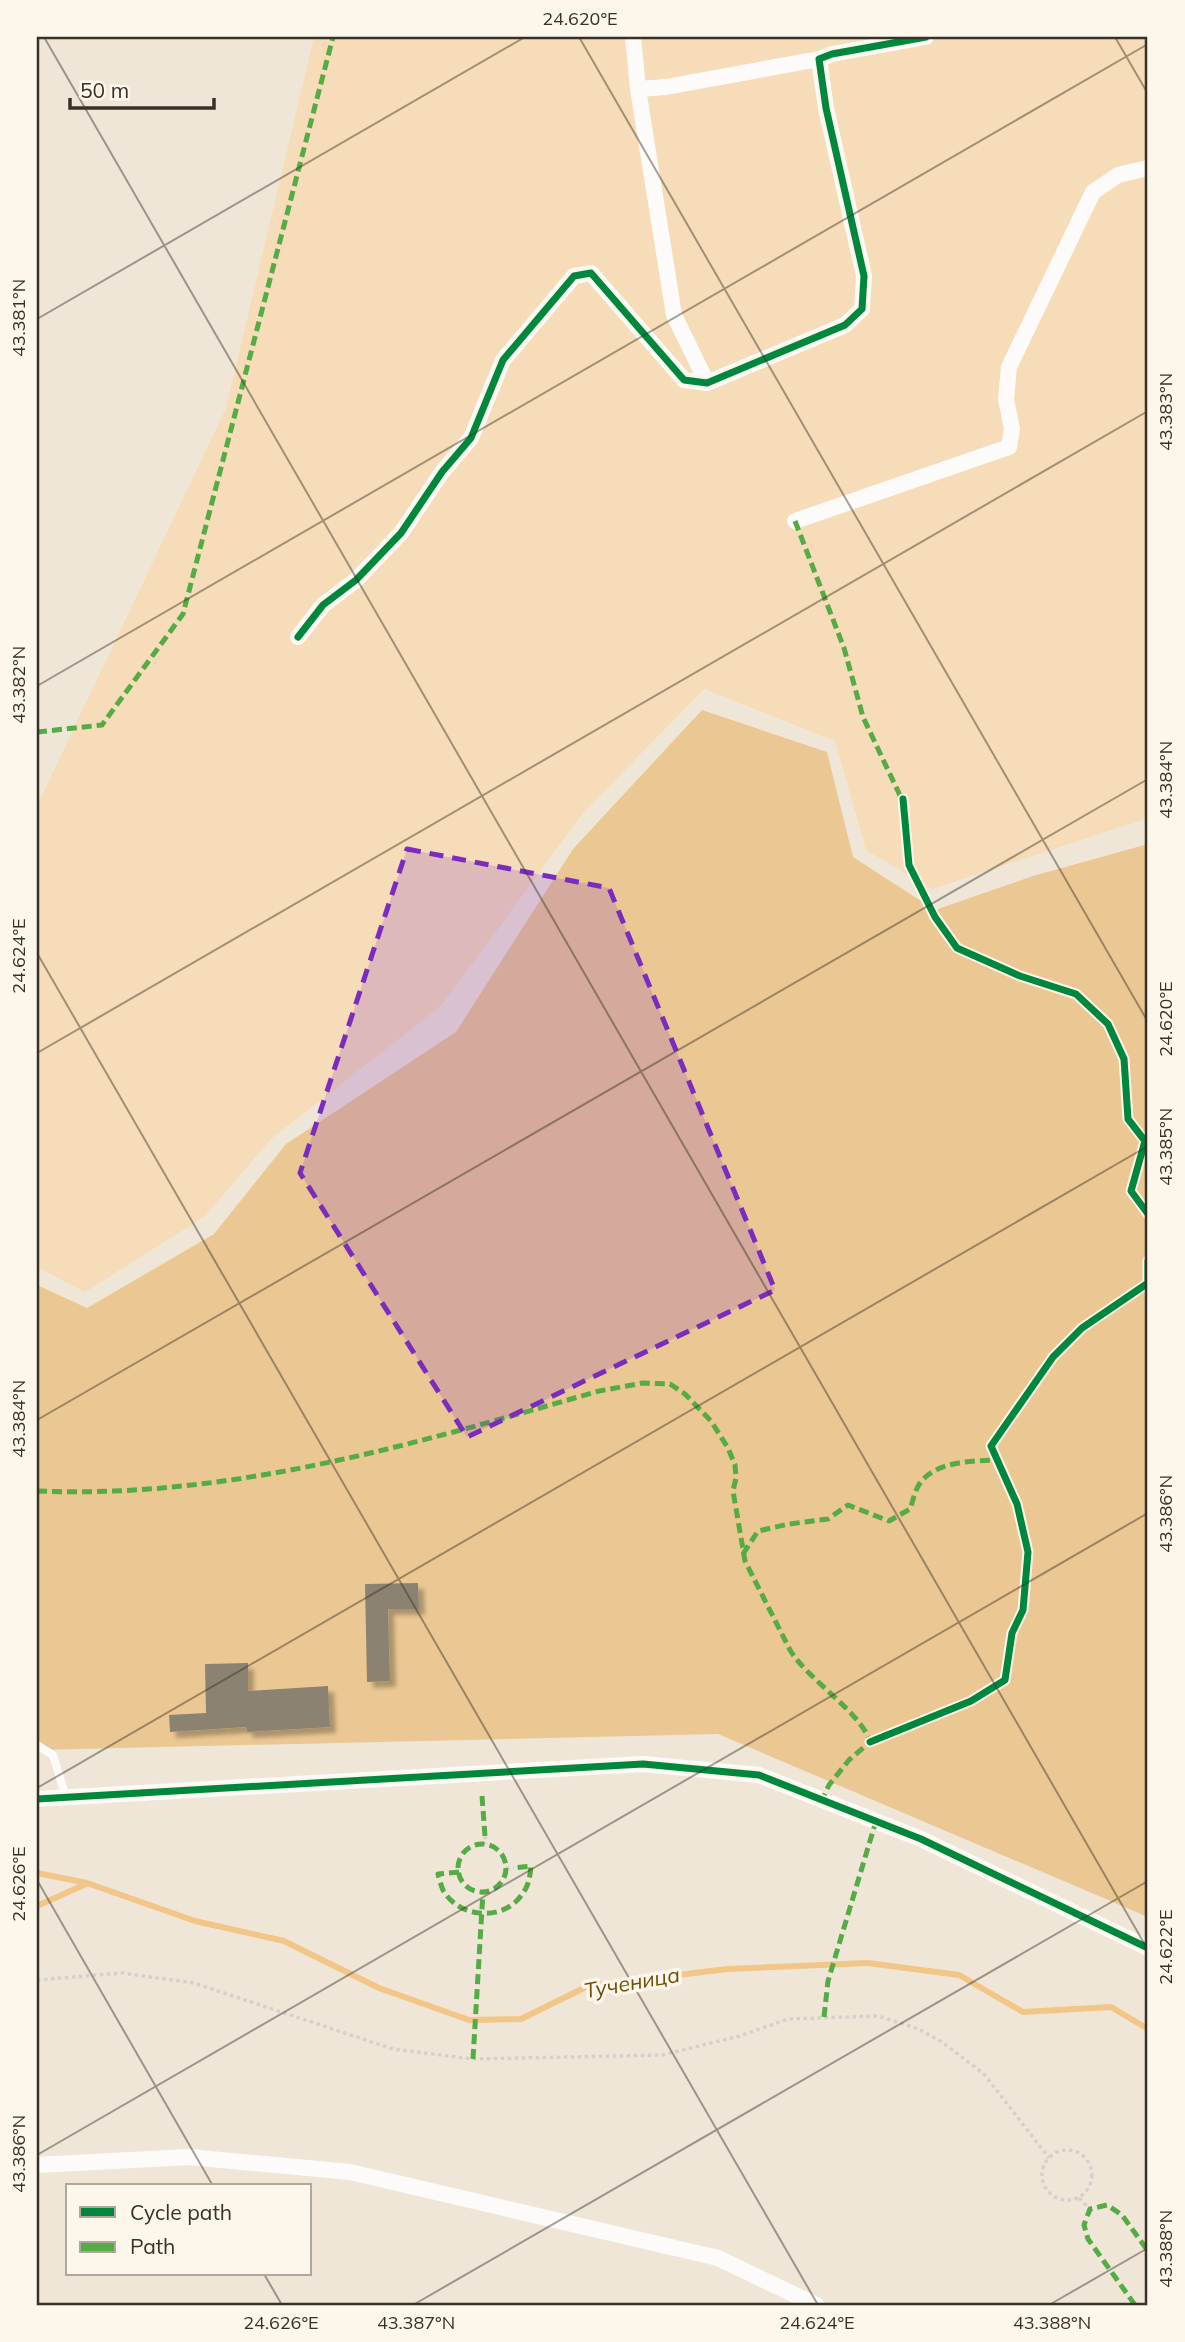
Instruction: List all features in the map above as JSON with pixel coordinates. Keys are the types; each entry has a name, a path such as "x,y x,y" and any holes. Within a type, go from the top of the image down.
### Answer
{"street":[{"path":"633,37 638,89 674,315 707,383"},
{"path":"638,89 666,87 926,37"},
{"path":"298,636 323,606 356,580 401,533 443,472 471,438 503,360 574,276 591,273 684,380 707,383 845,325 862,309 864,276 826,107 819,59"},
{"path":"795,521 1009,447 1012,429 1006,399 1009,367 1093,192 1118,175 1148,168"},
{"path":"37,1799 643,1764 760,1775 921,1839 1148,1948"},
{"path":"37,2165 189,2157 350,2172 718,2258 816,2305"}],"lane":[{"path":"37,1745 53,1755 66,1797"}],"path":[{"path":"485,1836 485,1844"},
{"path":"506,1868 514,1868"},
{"path":"37,1980 122,1973 194,1983 393,2049 473,2059 662,2055 740,2036 788,2018 877,2016 919,2029 942,2042 984,2074 1049,2158"},
{"path":"1072,2150 1081,2154 1089,2162 1093,2175 1090,2188 1079,2198 1069,2201 1057,2199 1048,2192 1042,2178 1049,2158 1060,2151 1072,2150"},
{"path":"1079,2198 1090,2209"}],"highlighted area":[{"path":"407,849 609,888 775,1290 467,1437 300,1173"}],"shaded area":[{"path":"314,37 1148,37 1148,818 932,889 866,850 835,741 704,689 583,813 441,1006 271,1139 204,1217 85,1292 37,1267 37,806 226,408"},
{"path":"702,710 827,752 853,857 935,910 1033,876 1148,844 1148,1917 718,1734 37,1750 37,1285 87,1308 214,1234 286,1144 456,1032 573,849"}],"building":[{"path":"418,1583 419,1609 388,1609 390,1681 367,1682 365,1584"},
{"path":"248,1663 248,1691 328,1686 330,1727 247,1732 246,1727 170,1732 169,1715 206,1713 205,1664"}],"waterway":[{"name":"Тученица","path":"37,1873 87,1883 195,1921 284,1941 379,1988 469,2020 521,2019 588,1986 727,1969 868,1963 959,1975 1023,2012 1111,2007 1148,2029"},
{"name":"Тученица","path":"37,1906 86,1884"}],"marked path":[{"path":"37,732 102,725 183,614 333,37"},
{"path":"795,521 844,648 863,717 904,804"},
{"path":"37,1491 109,1491 251,1477 391,1448 599,1391 643,1383 670,1384 685,1394 711,1421 728,1448 735,1465 733,1491 745,1561 790,1650 809,1673 857,1720 870,1742 849,1760 829,1785 822,1800"},
{"path":"743,1554 758,1531 828,1519 848,1505 889,1521 910,1509 920,1483 935,1470 955,1464 997,1460"},
{"path":"482,1796 485,1836"},
{"path":"824,2017 828,1981 876,1821"},
{"path":"482,1844 499,1851 506,1868 499,1885 482,1892 465,1885 458,1868 465,1851 482,1844"},
{"path":"459,1872 438,1874 443,1890 450,1900 460,1907 482,1913 505,1909 523,1893 530,1877 531,1866 514,1868"},
{"path":"473,2059 483,1892"},
{"path":"1135,2305 1088,2239 1084,2225 1090,2209 1107,2205 1122,2215 1148,2251"}],"cycle path":[{"path":"298,637 323,605 356,580 401,533 442,472 471,438 503,360 574,276 591,273 684,380 707,383 845,325 862,309 864,276 826,108 819,59 832,54 926,37"},
{"path":"903,799 909,865 935,917 957,948 1020,976 1076,994 1108,1024 1124,1059 1128,1119 1145,1141 1131,1191 1148,1214"},
{"path":"870,1742 971,1701 1005,1680 1012,1633 1023,1610 1028,1552 1017,1504 991,1446 1053,1357 1082,1328 1148,1283 1148,1261"},
{"path":"37,1799 643,1764 759,1775 921,1839 1148,1948"}]}
